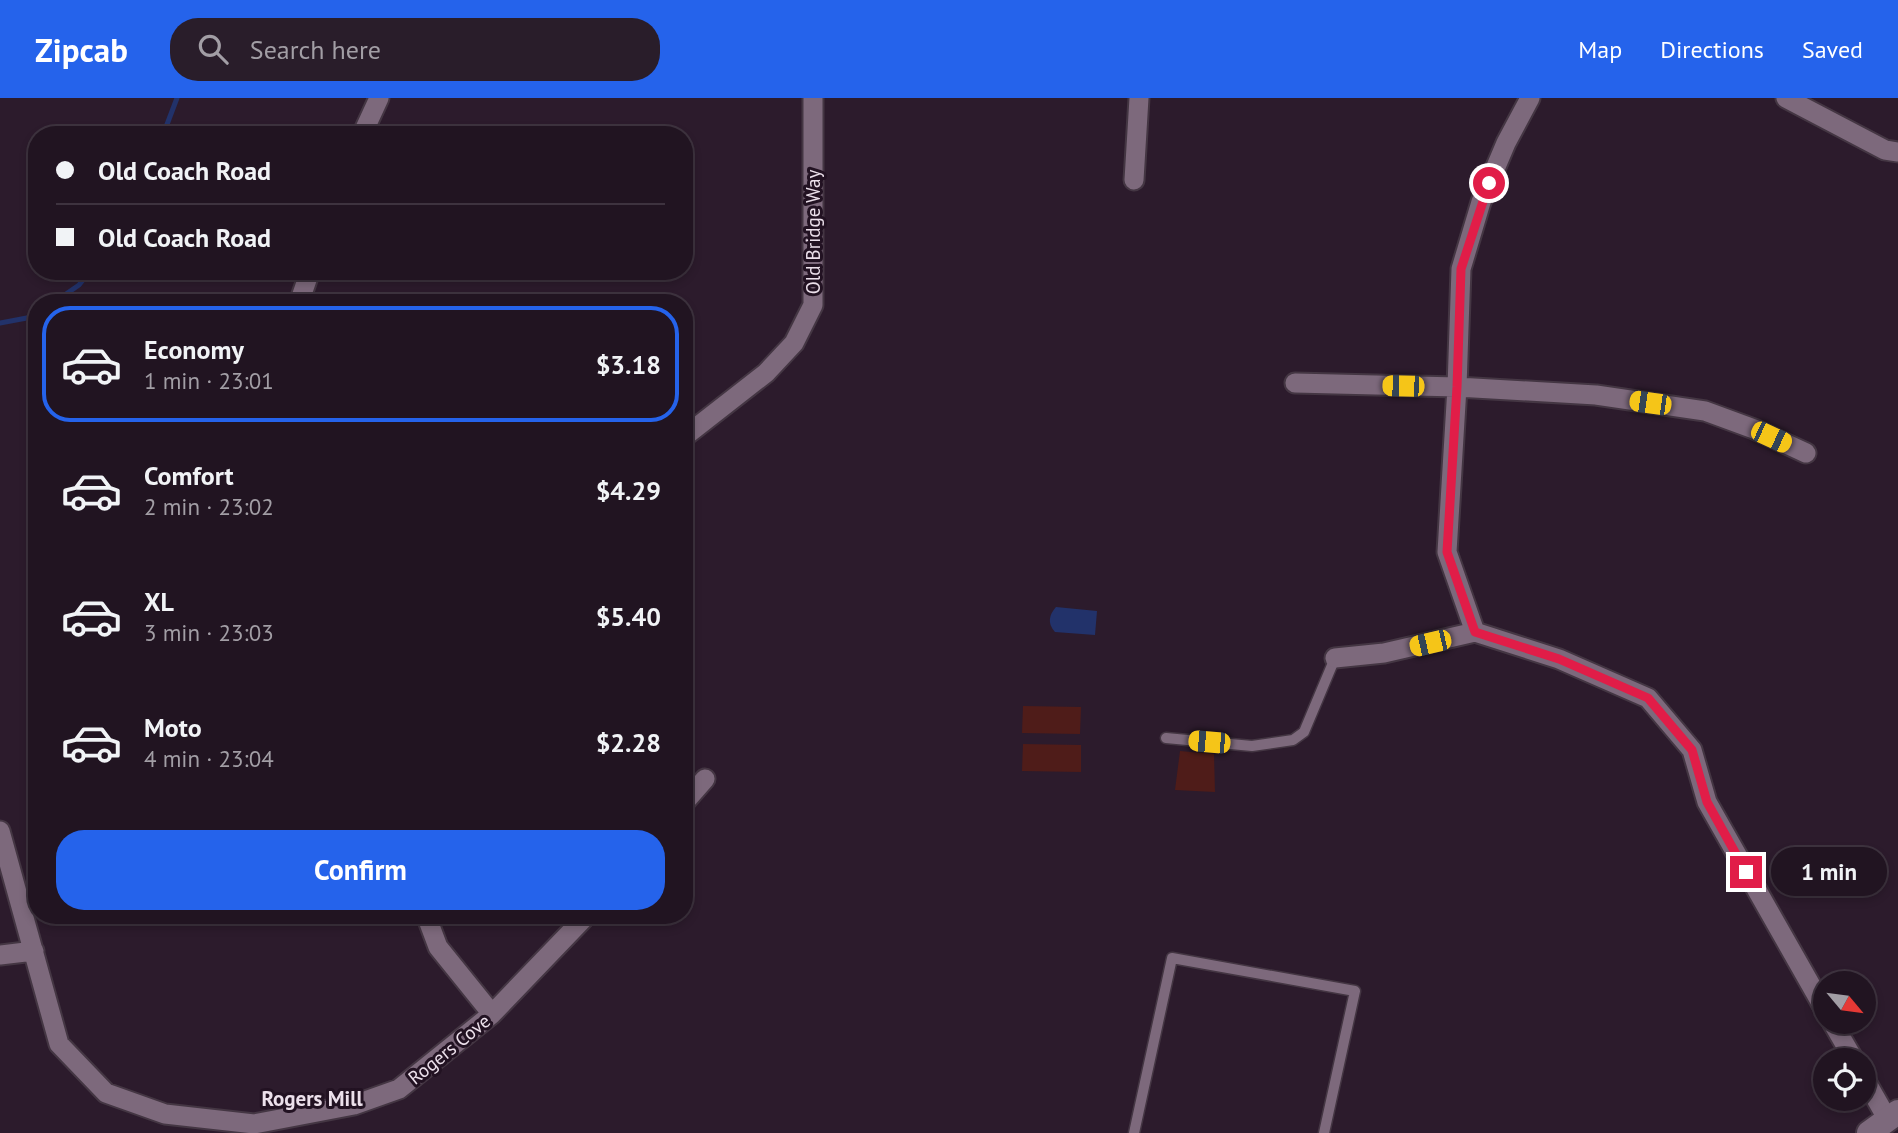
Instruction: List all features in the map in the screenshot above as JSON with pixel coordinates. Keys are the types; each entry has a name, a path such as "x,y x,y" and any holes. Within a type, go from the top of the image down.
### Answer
{"street":[{"path":"366,126 379,98"},
{"name":"Old Bridge Way","path":"693,430 766,373 794,343 813,305 813,98"},
{"path":"1134,180 1139,98"},
{"path":"1475,632 1447,552 1461,269 1481,202 1506,143 1530,98"},
{"path":"1786,98 1885,150 1898,152"},
{"path":"1295,383 1457,387 1596,395 1705,411 1807,453"},
{"path":"1335,657 1384,653 1475,632 1559,659 1648,698 1692,750 1707,802 1813,989"},
{"path":"693,793 705,779"},
{"name":"Rogers Cove","path":"0,831 60,1044 106,1093 165,1114 255,1128 354,1105 399,1089 492,1014 578,924"},
{"path":"429,924 438,947 492,1014"},
{"path":"0,956 34,951"},
{"path":"1876,1103 1885,1122"}],"lane":[{"path":"1166,738 1252,746 1293,740 1304,732 1335,657"},
{"path":"1134,1133 1172,958 1356,991 1324,1133"}],"shaded area":[{"path":"1023,706 1081,707 1080,734 1022,733"},
{"path":"1023,744 1081,745 1081,772 1022,771"},
{"path":"1180,751 1214,754 1215,792 1175,790"}],"water":[{"path":"1056,607 1097,611 1095,635 1055,632 1050,619"}],"waterway":[{"path":"166,126 177,98"},
{"path":"66,294 83,280"},
{"path":"0,323 28,318"}],"district":[{"name":"Rogers Mill","path":"312,1099"}],"route":[{"path":"1489,183 1461,269 1447,552 1475,632 1559,659 1648,698 1692,750 1707,802 1746,872"}]}
